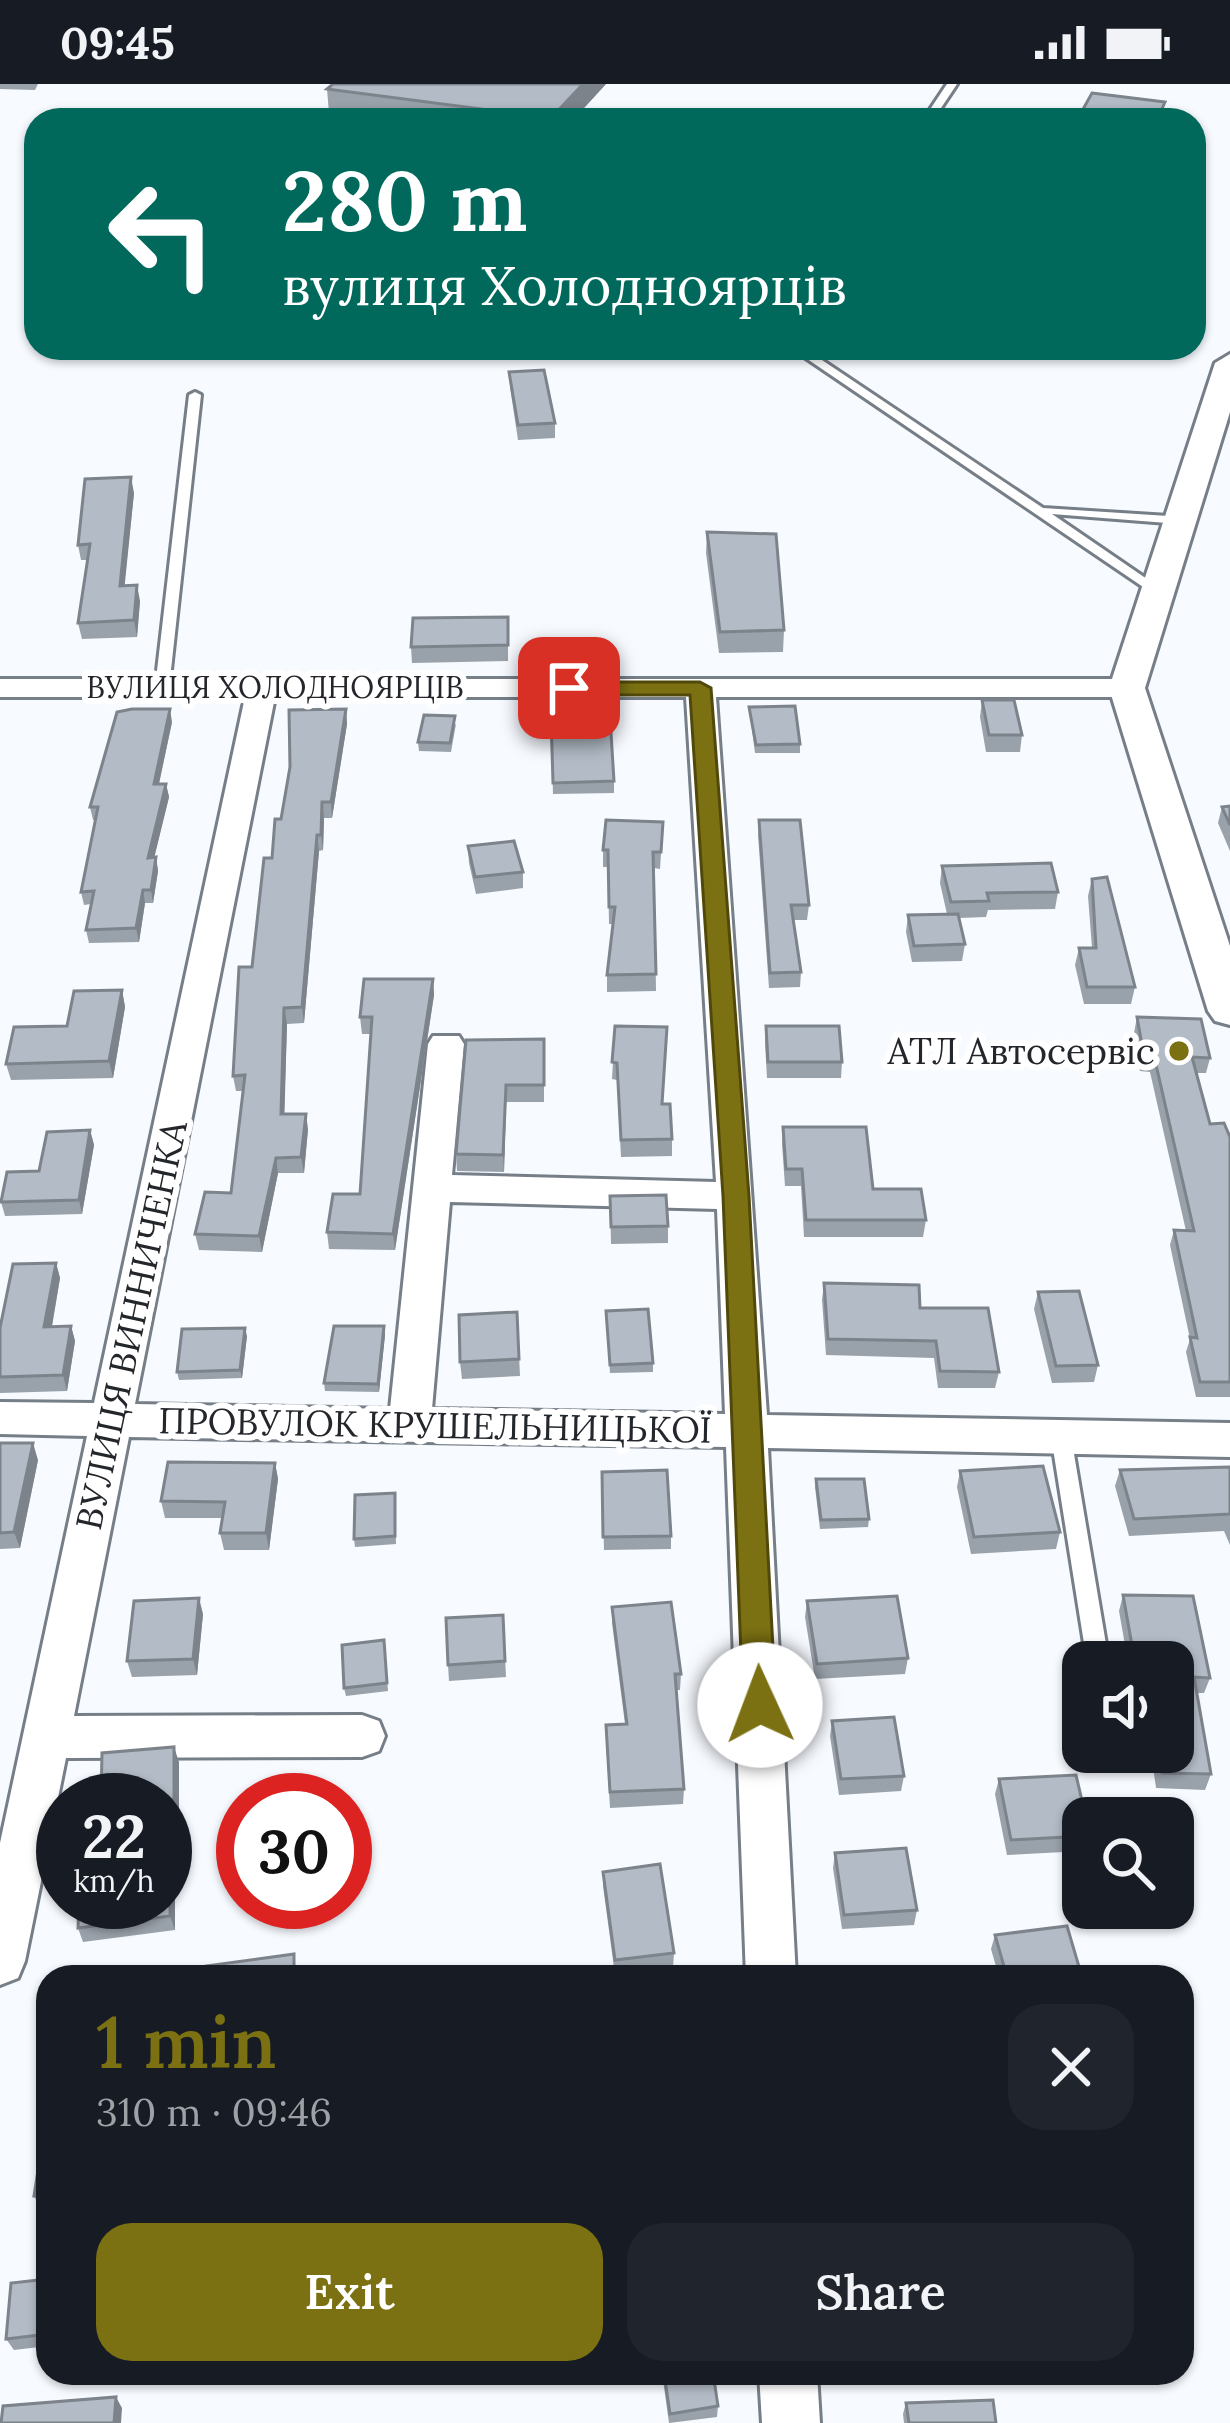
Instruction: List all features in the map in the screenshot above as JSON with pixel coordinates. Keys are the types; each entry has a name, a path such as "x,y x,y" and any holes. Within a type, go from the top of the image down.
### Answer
{"street":[{"path":"1230,363 1127,688 1230,1011"},
{"name":"ВУЛИЦЯ ХОЛОДНОЯРЦІВ","path":"0,688 1127,688"},
{"name":"ВУЛИЦЯ ВИННИЧЕНКА","path":"0,1960 42,1737 114,1418 262,688"},
{"path":"700,688 736,1196 770,1965"},
{"path":"410,1422 446,1044"},
{"path":"435,1188 736,1196"},
{"name":"ПРОВУЛОК КРУШЕЛЬНИЦЬКОЇ","path":"0,1418 1230,1440"},
{"path":"42,1737 362,1736"},
{"path":"788,2385 790,2423"}],"lane":[{"path":"815,360 1157,590"},
{"path":"162,688 195,394"},
{"path":"1043,510 1180,520"},
{"path":"1060,1436 1094,1641"}],"building":[{"path":"333,84 583,84 560,108 474,108 327,89"},
{"path":"1092,93 1165,102 1162,108 1084,108"},
{"path":"544,370 555,423 518,425 509,372"},
{"path":"131,477 120,586 137,585 134,620 78,623 90,544 78,545 85,479"},
{"path":"707,532 776,534 784,630 720,632"},
{"path":"508,617 508,645 411,647 413,618"},
{"path":"982,700 1014,700 1022,735 989,735"},
{"path":"795,706 800,744 756,745 749,707"},
{"path":"170,709 154,784 166,784 148,858 156,857 151,890 143,890 136,928 86,930 94,891 81,892 98,807 90,807 117,712"},
{"path":"346,709 331,802 322,802 321,835 317,835 302,1007 284,1008 281,1114 306,1114 301,1157 276,1158 259,1236 195,1234 205,1192 231,1193 245,1075 233,1076 239,967 252,967 264,858 272,858 275,819 281,819 290,767 289,710"},
{"path":"424,715 455,716 450,743 418,742"},
{"path":"551,716 610,717 614,781 553,783"},
{"path":"606,820 663,822 661,852 653,852 656,974 607,975 615,907 609,907 608,850 603,850"},
{"path":"759,820 800,820 809,905 791,905 801,972 770,973"},
{"path":"514,841 523,872 475,877 468,846"},
{"path":"1051,863 1058,892 987,893 989,901 951,902 942,866"},
{"path":"1107,877 1135,987 1087,987 1079,948 1096,948 1092,879"},
{"path":"958,914 965,944 914,946 908,915"},
{"path":"364,979 433,979 393,1234 327,1232 333,1194 360,1194 372,1017 360,1017"},
{"path":"122,990 109,1061 6,1064 14,1027 67,1026 74,991"},
{"path":"1137,1017 1201,1019 1210,1058 1192,1057 1210,1124 1224,1123 1230,1137 1230,1382 1200,1382 1190,1337 1197,1338 1174,1230 1194,1231 1154,1056 1144,1056"},
{"path":"615,1026 667,1027 662,1104 670,1104 672,1139 621,1140 617,1063 612,1062"},
{"path":"766,1026 839,1026 842,1062 768,1062"},
{"path":"544,1039 544,1085 506,1085 503,1155 456,1154 466,1040"},
{"path":"783,1127 866,1127 873,1189 921,1189 926,1220 806,1220 802,1169 786,1169"},
{"path":"90,1130 79,1200 1,1202 7,1172 39,1171 47,1132"},
{"path":"666,1195 668,1226 611,1227 610,1196"},
{"path":"56,1263 44,1327 71,1326 63,1375 0,1377 0,1328 13,1264"},
{"path":"824,1283 919,1285 920,1308 988,1308 999,1372 940,1371 936,1341 828,1339"},
{"path":"1079,1291 1098,1365 1056,1366 1038,1292"},
{"path":"648,1309 653,1363 610,1365 606,1311"},
{"path":"517,1312 519,1359 460,1362 459,1315"},
{"path":"334,1326 384,1326 378,1384 324,1383"},
{"path":"245,1328 240,1370 177,1372 182,1329"},
{"path":"0,1443 33,1443 14,1532 0,1533"},
{"path":"168,1462 275,1463 266,1533 220,1533 225,1502 161,1501"},
{"path":"1043,1466 1060,1532 974,1537 960,1471"},
{"path":"1230,1467 1230,1514 1134,1519 1120,1470"},
{"path":"667,1470 671,1536 603,1537 602,1472"},
{"path":"816,1479 864,1479 869,1519 821,1520"},
{"path":"395,1493 395,1536 354,1539 355,1495"},
{"path":"1123,1595 1193,1596 1210,1678 1194,1677 1194,1641 1131,1641"},
{"path":"897,1596 908,1658 817,1664 807,1601"},
{"path":"199,1598 193,1659 127,1661 134,1601"},
{"path":"671,1602 681,1674 675,1674 684,1789 610,1792 606,1725 627,1724 612,1607"},
{"path":"503,1615 505,1661 448,1665 446,1618"},
{"path":"384,1640 387,1683 344,1688 342,1645"},
{"path":"1194,1677 1211,1774 1162,1773 1194,1773"},
{"path":"894,1717 904,1776 841,1779 832,1721"},
{"path":"174,1747 174,1773 102,1773 102,1753"},
{"path":"1076,1775 1081,1797 1062,1797 1062,1837 1011,1840 999,1779"},
{"path":"906,1848 917,1910 844,1915 835,1853"},
{"path":"660,1864 674,1953 615,1960 603,1872"},
{"path":"1062,1927 1068,1929 1078,1965 1004,1965 995,1935"},
{"path":"294,1954 294,1965 213,1965"},
{"path":"36,2280 36,2335 6,2339 11,2283"},
{"path":"666,2385 715,2385 718,2406 670,2414"},
{"path":"116,2397 114,2423 1,2423 3,2406"},
{"path":"993,2400 996,2423 909,2423 906,2403"}],"place":[{"name":"АТЛ Автосервіс","path":"1179,1051"}],"route":[{"path":"569,688 700,688 736,1196 760,1705"}]}
